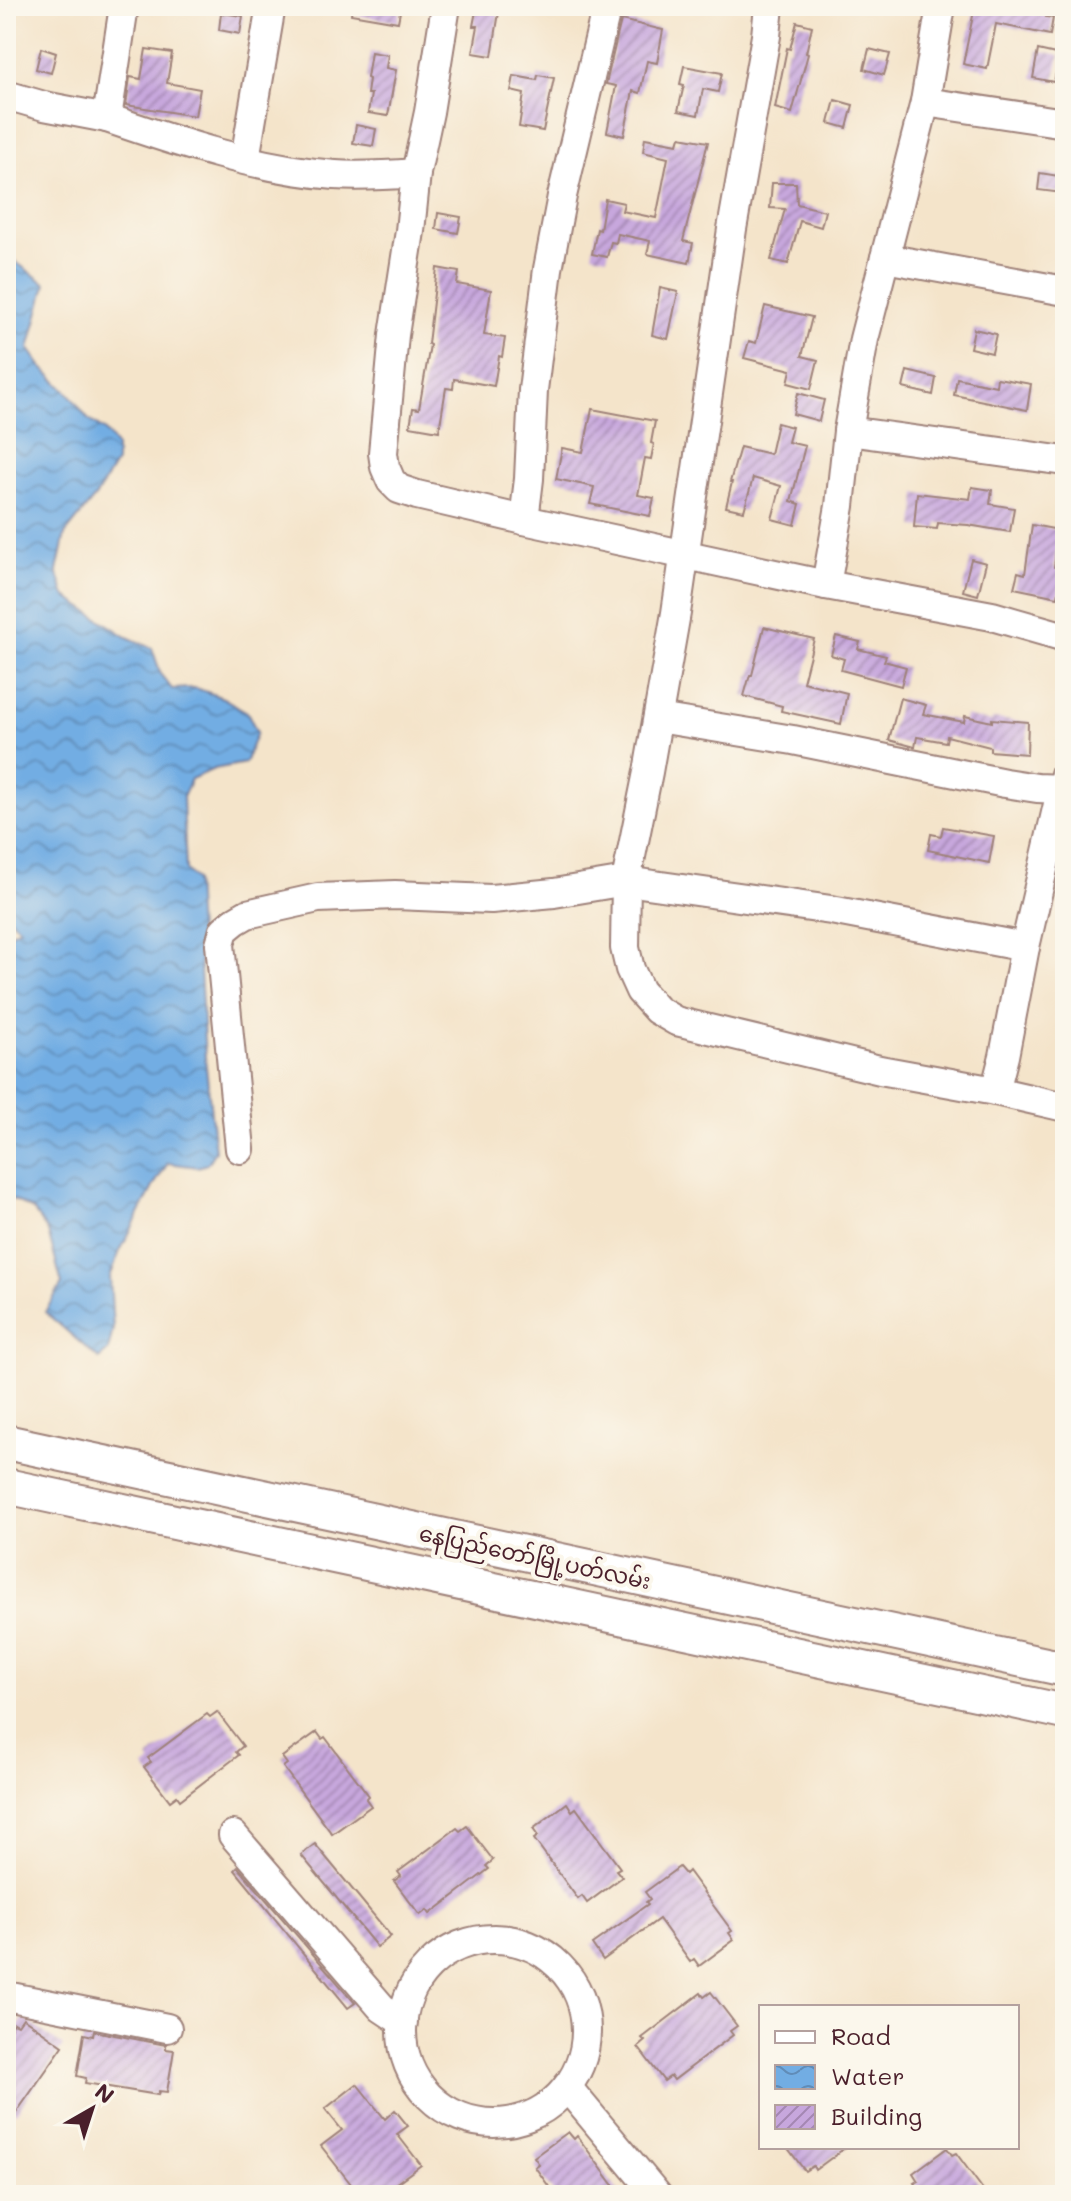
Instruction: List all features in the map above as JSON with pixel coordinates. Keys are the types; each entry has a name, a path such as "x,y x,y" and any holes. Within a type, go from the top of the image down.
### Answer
{"main road":[{"name":"နေပြည်တော်မြို့ပတ်လမ်း","path":"6,1442 1065,1669"},
{"path":"6,1486 1065,1712"}],"street":[{"path":"107,118 124,6"},
{"path":"245,159 271,6"},
{"path":"446,6 416,173 394,335 383,453 391,481 399,489 417,495 524,520 826,585 992,616 1065,637"},
{"path":"524,520 533,390 548,269 607,6"},
{"path":"769,6 658,718 626,881 625,948 630,969 640,991 657,1010 676,1021 880,1070 1065,1107"},
{"path":"826,585 864,339 925,102 941,6"},
{"path":"6,95 107,118 189,145 295,170 369,176 416,173"},
{"path":"925,102 1065,123"},
{"path":"885,258 1065,291"},
{"path":"848,431 1065,461"},
{"path":"658,718 793,740 1037,788 1063,781 995,1091"},
{"path":"240,1149 220,944 224,930 247,914 318,898 395,895 491,899 626,881 831,910 1025,947"},
{"path":"233,1835 382,2008 403,2022"},
{"path":"486,1939 519,1942 548,1956 575,1986 585,2016 586,2043 577,2073 558,2099 516,2122 484,2124 453,2115 427,2096 411,2074 402,2044 403,2022 403,2011 415,1982 428,1965 465,1944 486,1939"},
{"path":"6,1996 167,2028"},
{"path":"567,2087 657,2195"}],"water":[{"path":"13,260 46,284 29,349 88,419 105,431 116,446 116,462 96,496 65,534 57,571 65,596 127,637 152,648 161,675 172,689 196,688 223,698 247,712 257,732 245,763 214,769 191,779 183,797 186,870 195,880 205,1057 215,1151 207,1164 198,1167 168,1163 154,1185 110,1277 113,1329 108,1351 99,1359 45,1312 62,1284 48,1232 33,1210 13,1199 6,1202 6,936 20,928 6,915 6,267"}],"building":[{"path":"352,6 401,6 398,22 351,14"},
{"path":"477,6 500,6 492,56 473,53 478,26 473,26"},
{"path":"975,6 1010,9 1010,6 1048,6 1046,17 1053,18 1050,35 996,24 987,69 963,64"},
{"path":"221,13 243,16 240,34 219,30"},
{"path":"621,20 663,30 657,63 647,61 640,93 633,91 624,136 607,132 616,86 606,84"},
{"path":"797,22 812,26 792,113 775,108 787,48 790,49"},
{"path":"41,48 56,53 51,73 36,69"},
{"path":"146,49 172,53 167,83 200,89 195,116 126,105 130,77 141,79"},
{"path":"869,49 890,54 884,75 864,69"},
{"path":"1038,50 1060,55 1054,82 1033,78"},
{"path":"371,52 388,55 386,68 396,70 388,116 368,113 371,94 367,94 367,78"},
{"path":"684,66 722,73 718,92 703,89 698,115 678,111 684,85 680,84"},
{"path":"538,75 554,78 543,131 519,127 524,94 511,91 514,76 537,80"},
{"path":"835,100 853,105 847,128 829,123"},
{"path":"356,125 376,129 373,146 353,143"},
{"path":"680,137 708,142 683,241 693,243 689,263 647,254 650,241 618,234 616,243 611,242 607,257 592,254 605,199 624,203 622,211 656,218 668,158 643,152 645,138 678,144"},
{"path":"1040,173 1065,177 1062,193 1038,190"},
{"path":"772,183 796,183 797,204 825,211 821,227 800,221 788,264 771,260 785,209 770,208"},
{"path":"438,213 461,217 458,233 436,229"},
{"path":"437,268 459,272 457,284 491,290 484,335 505,338 494,386 454,379 453,389 446,388 439,431 410,426 413,408 419,409 430,345"},
{"path":"660,288 678,292 668,339 652,335"},
{"path":"765,306 812,317 802,356 818,360 811,389 788,383 791,370 744,358 749,341 756,343"},
{"path":"974,329 996,334 992,353 970,348"},
{"path":"907,371 936,378 933,395 903,388"},
{"path":"957,378 996,386 997,378 1031,384 1027,410 954,395"},
{"path":"798,393 824,400 819,421 793,414"},
{"path":"592,409 655,421 651,459 645,458 638,495 654,498 650,516 590,504 594,487 556,479 562,448 583,452"},
{"path":"777,423 792,427 788,442 805,446 791,501 800,504 795,525 772,519 781,486 753,478 744,511 726,507 740,447 770,454"},
{"path":"972,487 992,490 990,504 1014,508 1010,532 938,523 937,529 914,527 917,493 970,499"},
{"path":"1032,525 1059,530 1054,567 1063,569 1058,597 1014,588 1018,572 1025,574"},
{"path":"971,559 986,563 978,595 963,591"},
{"path":"764,627 814,639 803,682 847,693 841,724 781,711 782,706 744,696"},
{"path":"836,636 860,642 858,649 886,656 884,661 906,667 901,686 841,670 844,659 831,655"},
{"path":"900,698 926,705 923,714 964,722 965,716 992,722 992,719 1028,722 1027,754 990,751 990,747 947,736 946,742 917,737 915,747 889,740"},
{"path":"943,827 994,836 989,863 928,850 931,834 941,836"},
{"path":"217,1712 243,1746 236,1752 239,1755 180,1800 177,1796 170,1801 144,1767 151,1762 148,1758 207,1714 210,1717"},
{"path":"317,1732 322,1739 325,1737 369,1796 366,1799 371,1806 332,1834 283,1767 287,1764 282,1757"},
{"path":"567,1803 572,1811 576,1808 620,1868 616,1870 622,1877 587,1903 582,1896 578,1899 534,1839 538,1836 533,1829"},
{"path":"467,1826 493,1860 486,1866 489,1869 430,1914 427,1910 420,1915 394,1881 401,1876 398,1872 457,1828 460,1831"},
{"path":"315,1844 391,1936 377,1947 301,1855"},
{"path":"238,1867 355,2003 348,2008 235,1870"},
{"path":"679,1867 685,1874 688,1871 732,1931 729,1933 734,1940 699,1966 694,1959 690,1962 659,1919 603,1960 592,1944 648,1904 646,1902 650,1899 645,1892"},
{"path":"711,1992 737,2026 730,2031 733,2035 674,2080 671,2076 664,2081 638,2047 645,2041 642,2038 701,1993 704,1997"},
{"path":"23,2018 63,2046 16,2113 6,2106 6,2035 14,2023 18,2025"},
{"path":"94,2031 166,2045 166,2049 174,2050 167,2092 159,2091 158,2095 85,2083 86,2078 77,2076 84,2034 93,2036"},
{"path":"357,2084 385,2119 395,2110 408,2126 397,2134 421,2165 380,2195 363,2195 357,2187 355,2189 321,2146 342,2130 325,2109"},
{"path":"568,2132 574,2139 577,2136 621,2195 555,2195 535,2167 539,2164 534,2157"},
{"path":"788,2149 843,2149 815,2170 813,2166 805,2171"},
{"path":"948,2149 952,2155 956,2153 987,2195 922,2195 914,2183 918,2181 913,2173"}]}
